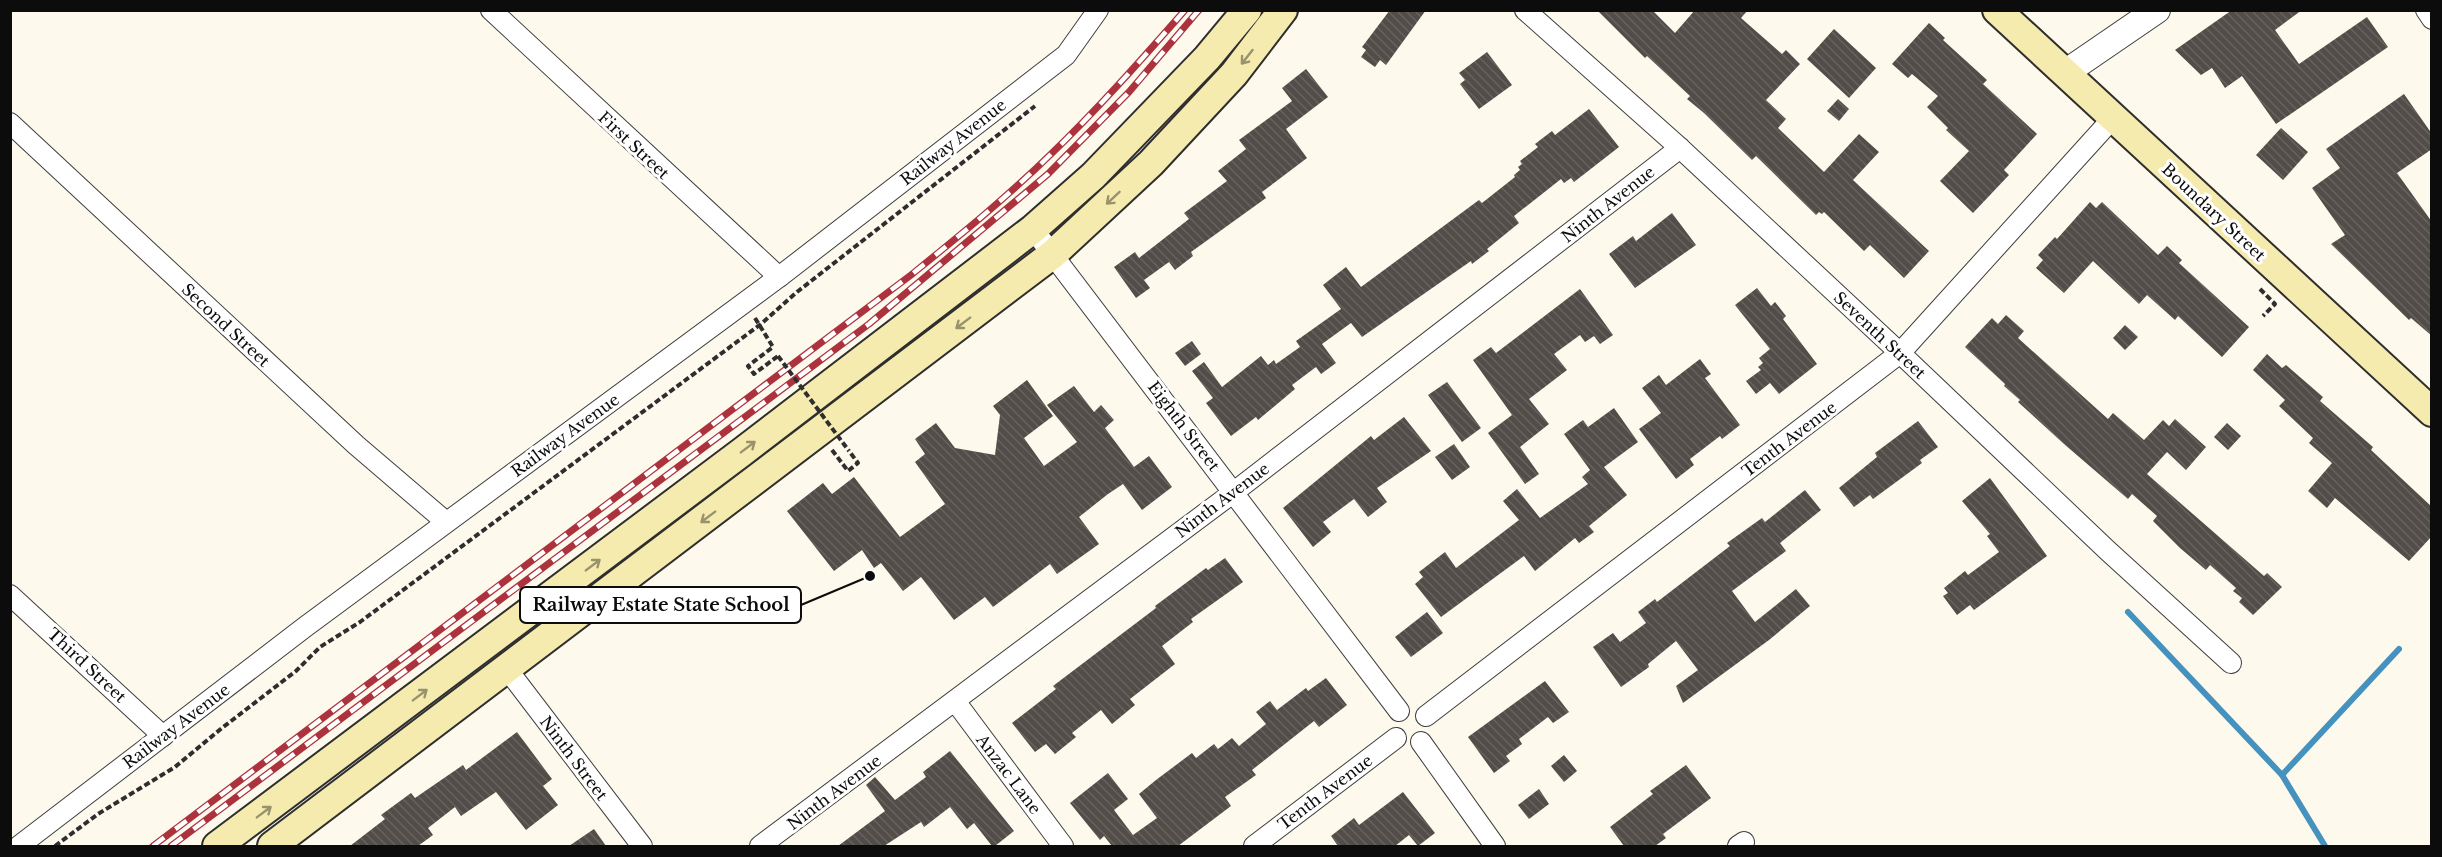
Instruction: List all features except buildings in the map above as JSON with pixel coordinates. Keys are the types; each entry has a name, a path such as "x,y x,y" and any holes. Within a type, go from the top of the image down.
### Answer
{"main road":[{"path":"217,846 704,481 1033,229 1101,167 1207,58 1247,10"},
{"path":"272,846 1053,254 1151,163 1234,74 1283,10"},
{"name":"Boundary Street","path":"1997,10 2112,119 2432,412"}],"street":[{"name":"First Street","path":"491,10 779,277"},
{"name":"Railway Avenue","path":"19,846 446,522 779,277 1066,55 1098,10"},
{"name":"Seventh Street","path":"1525,10 1680,148 2119,562 2231,663"},
{"path":"2065,72 2157,10"},
{"path":"2426,10 2432,19"},
{"name":"Tenth Avenue","path":"1426,716 1900,353 2112,119"},
{"name":"Second Street","path":"10,123 309,402 446,522"},
{"name":"Ninth Avenue","path":"760,846 1234,492 1680,148"},
{"name":"Eighth Street","path":"1033,229 1399,711"},
{"name":"Third Street","path":"10,595 163,736"},
{"name":"Ninth Street","path":"507,669 642,846"},
{"name":"Anzac Lane","path":"955,701 1063,846"},
{"path":"1410,707 1416,708 1426,716 1429,730 1421,742 1410,746 1396,738 1392,721 1399,711 1410,707"},
{"name":"Tenth Avenue","path":"1254,846 1396,738"},
{"path":"1421,742 1495,846"}],"path":[{"path":"55,846 98,814 175,767 296,671 320,647 360,622 761,324 797,292 1041,102"},
{"path":"2260,290 2275,304 2263,316"},
{"path":"743,304 761,324 773,347 748,366 754,374 778,356 858,463 848,471 832,450"}],"waterway":[{"path":"2128,612 2282,775 2325,846"},
{"path":"2282,775 2399,649"}],"railway":[{"path":"153,846 911,275 999,202 1050,155 1136,66 1185,10"},
{"path":"171,846 869,324 1048,174 1129,92 1199,10"}],"place":[{"name":"Railway Estate State School","path":"870,576"}]}
